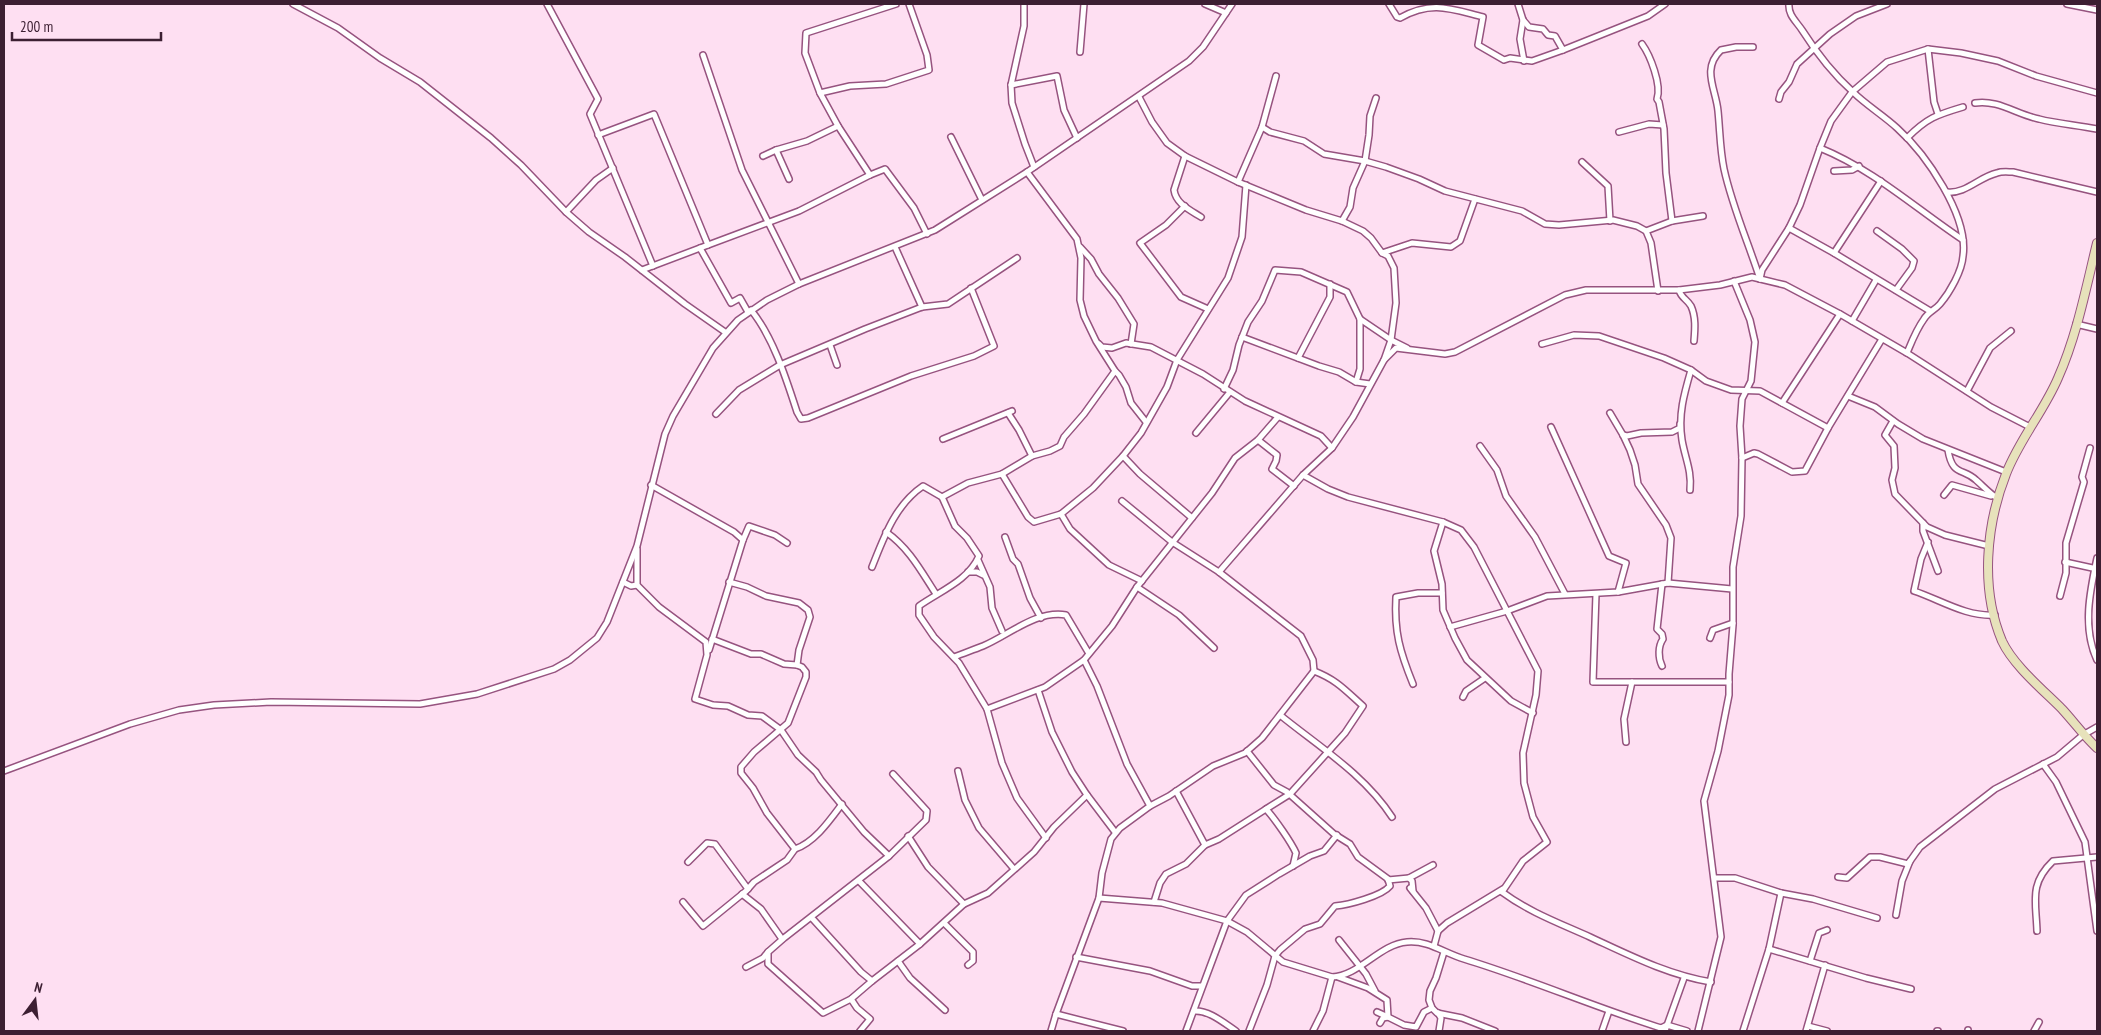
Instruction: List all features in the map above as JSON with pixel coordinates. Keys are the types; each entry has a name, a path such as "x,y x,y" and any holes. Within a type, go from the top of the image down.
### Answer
{"street":[{"path":"293,4 338,28 380,58 420,82 492,138 566,212 685,304 725,332"},
{"path":"546,4 598,99 590,114 613,168 626,205 653,266"},
{"path":"870,174 838,126 820,93 805,53 806,32 896,4"},
{"path":"820,93 850,86 886,84 929,70 927,55 909,4"},
{"path":"1024,4 1024,26 1011,85 1012,103 1034,167"},
{"path":"1080,52 1084,4"},
{"path":"1205,4 1226,13"},
{"path":"4,771 130,724 179,710 214,705 271,702 420,704 477,694 554,669 587,647 597,638 607,622 637,546 662,443 673,416 713,348 725,332 749,311 799,284 926,234 1027,172 1189,61 1203,47 1232,4"},
{"path":"1389,4 1397,17 1400,18 1416,9 1446,6 1484,17 1478,45 1504,60 1510,58 1524,61 1532,61 1563,50 1648,16 1665,4"},
{"path":"1518,4 1523,20 1529,27 1543,29 1548,35 1555,36 1563,50"},
{"path":"1788,4 1790,14 1815,48 1852,92 1898,128 1920,154 1947,192 1955,210 1963,240 1964,254 1962,265 1941,303 1930,311 1913,337 1907,353"},
{"path":"1779,99 1781,92 1791,79 1797,64 1830,34 1856,16 1888,4"},
{"path":"2067,4 2097,10"},
{"path":"1523,20 1520,39 1524,61"},
{"path":"1642,44 1649,53 1659,95 1657,99 1663,125 1666,174 1672,221"},
{"path":"1753,47 1736,47 1720,50 1712,63 1710,78 1718,110 1726,177 1760,279"},
{"path":"1760,279 1762,270 1769,257 1789,228 1800,205 1831,121 1852,92 1887,62 1928,49 1998,61 2036,76 2097,93"},
{"path":"1928,49 1934,102 1938,114"},
{"path":"703,55 742,170 799,284"},
{"path":"1011,85 1057,76 1064,110 1078,138"},
{"path":"1238,182 1262,127 1276,76"},
{"path":"1139,97 1152,122 1167,143 1185,156 1238,182 1306,210 1342,221 1363,231 1382,253 1388,256 1394,268 1396,303 1390,340 1384,360 1353,417 1332,448 1303,475 1219,572"},
{"path":"1342,221 1350,207 1353,188 1366,161 1370,135 1370,116 1376,98"},
{"path":"1975,103 1992,103 2040,120 2097,129"},
{"path":"1907,138 1923,123 1938,114 1962,107"},
{"path":"598,135 654,114 708,245"},
{"path":"1619,132 1649,124 1663,125"},
{"path":"763,156 838,126"},
{"path":"1262,127 1270,132 1304,141 1324,154 1366,161 1419,179 1445,191 1522,211 1545,224 1559,225 1610,221 1637,226 1646,231 1650,243 1658,291"},
{"path":"951,137 982,200"},
{"path":"1820,148 1859,166 1922,213 1963,240"},
{"path":"776,150 789,179"},
{"path":"1185,156 1174,190 1177,199 1201,217"},
{"path":"1582,162 1608,186 1610,221"},
{"path":"1834,171 1852,170 1859,166"},
{"path":"566,212 596,180 613,168"},
{"path":"642,270 798,210 870,174 885,169 914,208 926,234"},
{"path":"1027,172 1072,232 1079,246 1091,259 1099,274 1118,298 1134,324 1131,344"},
{"path":"1947,192 1957,193 1999,172 2013,172 2097,192"},
{"path":"1834,253 1881,181"},
{"path":"1002,474 1032,522 1061,514 1093,488 1123,456 1140,433 1166,387 1177,360 1228,278 1242,237 1246,185"},
{"path":"1382,253 1412,243 1451,246 1460,241 1475,199"},
{"path":"1185,206 1166,225 1140,243 1180,297 1208,310"},
{"path":"1646,231 1672,221 1703,216"},
{"path":"1789,228 1930,311"},
{"path":"1877,231 1902,249 1914,261 1912,268 1896,290"},
{"path":"2097,243 2076,324 2058,378 2006,472 1991,522 1989,546 1991,599 2002,641 2008,651 2070,718 2083,735 2097,748"},
{"path":"1079,246 1081,258 1080,300 1084,316 1096,341 1126,387 1131,403 1146,422"},
{"path":"895,247 922,307"},
{"path":"700,248 731,303 740,298 749,311 762,323 801,419 808,418 911,376 974,356 994,346 971,288"},
{"path":"716,414 739,390 780,365 922,307 948,304 1017,258"},
{"path":"1196,433 1227,390 1248,322 1262,301 1275,270 1301,272 1347,292 1360,319 1360,369 1356,382"},
{"path":"1384,360 1396,348 1445,354 1455,352 1566,295 1586,290 1679,290 1720,285 1752,277 1785,285 1840,314 1907,353 1991,407 2030,427"},
{"path":"1852,321 1876,280"},
{"path":"1698,1031 1721,937 1704,802 1718,751 1729,695 1733,623 1733,567 1741,516 1742,458 1740,426 1742,399 1748,391 1751,380 1755,342 1750,320 1734,281"},
{"path":"1298,358 1330,296 1330,284"},
{"path":"1679,290 1680,296 1691,306 1696,322 1694,341"},
{"path":"1782,403 1840,314"},
{"path":"1360,319 1390,340 1409,350"},
{"path":"2076,324 2097,329"},
{"path":"1967,391 1990,348 2011,331"},
{"path":"1542,344 1574,335 1598,336 1664,358 1690,370 1706,381 1731,390 1760,391 1828,428"},
{"path":"1242,337 1339,372 1356,382 1370,384"},
{"path":"1742,458 1754,453 1792,472 1805,471 1828,428 1882,339"},
{"path":"1096,341 1102,347 1112,348 1121,344 1150,347 1203,374 1227,390 1278,417 1321,436 1332,448"},
{"path":"830,345 837,364"},
{"path":"1690,370 1680,406 1680,428 1687,466 1691,475 1690,490"},
{"path":"942,497 968,483 1002,474 1032,456 1050,452 1060,446 1064,438 1115,371"},
{"path":"1848,396 1875,407 1893,421 1948,450 2006,472"},
{"path":"943,438 1010,412 1032,456"},
{"path":"1610,412 1624,435 1635,465 1638,484 1666,525 1672,538 1657,629 1662,634 1663,639 1659,660 1662,666"},
{"path":"987,709 1038,690 1084,660 1112,626 1136,587 1212,494 1235,458 1258,440 1278,417"},
{"path":"1893,421 1885,435 1894,446 1895,468 1892,474 1892,490 1927,527 1945,535 1989,546"},
{"path":"1551,427 1609,556 1626,563 1618,592"},
{"path":"1624,435 1627,436 1641,432 1672,432 1680,428"},
{"path":"1258,440 1277,456 1272,467 1273,470 1294,486"},
{"path":"1480,446 1498,470 1506,496 1535,537 1565,594"},
{"path":"2060,596 2065,580 2066,543 2084,482 2082,477 2090,448"},
{"path":"1948,450 1950,460 1955,467 1975,479 1997,498"},
{"path":"1123,456 1140,474 1192,518"},
{"path":"1303,475 1328,489 1348,496 1443,522 1461,530 1474,547 1538,671 1533,712 1524,752 1524,783 1533,817 1546,842 1523,861 1503,889 1461,913 1438,931 1434,946"},
{"path":"651,485 734,532 743,540"},
{"path":"1944,495 1952,485 1997,498"},
{"path":"872,567 886,532 900,508 911,494 923,486 942,497 955,526 967,538 979,556 978,560 983,575 990,587 992,608 1002,631"},
{"path":"1051,1031 1076,957 1099,898 1102,873 1111,839 1115,832 1150,806 1213,766 1247,751 1262,738 1314,671 1314,660 1301,636 1219,572 1172,542 1122,501"},
{"path":"1061,514 1070,529 1109,566 1142,582"},
{"path":"1443,522 1434,551 1442,584 1443,610 1450,627 1467,660 1511,701 1533,712"},
{"path":"1923,523 1923,531 1938,571"},
{"path":"787,543 775,535 750,526 743,540 729,582 695,699 713,705 728,706 748,715 762,716 781,730 798,755 816,772 864,832 889,856"},
{"path":"886,532 898,540 910,554 936,594"},
{"path":"1005,537 1013,559 1018,564 1034,606 1042,618"},
{"path":"1928,542 1921,559 1914,591 1981,616 1995,616"},
{"path":"637,546 638,585 659,607 706,642 707,655"},
{"path":"2097,558 2088,625 2097,660"},
{"path":"978,560 960,580 919,606 919,615 934,637 954,657 987,709 1002,763 1017,798 1046,838"},
{"path":"2065,562 2096,569"},
{"path":"968,572 977,572 983,575"},
{"path":"623,582 631,586 638,585"},
{"path":"729,582 747,587 766,596 799,603 808,610 810,617 797,665"},
{"path":"1450,627 1546,596 1618,592 1665,583 1732,589"},
{"path":"1136,587 1179,615 1214,648"},
{"path":"1413,684 1397,636 1396,597 1418,593 1442,593"},
{"path":"1596,594 1593,682 1729,682"},
{"path":"954,657 984,645 1015,628 1042,618 1060,614 1066,616 1088,652"},
{"path":"1710,638 1713,630 1733,623"},
{"path":"712,639 751,654 761,654 784,664 797,665 806,672 806,677 788,723 754,752 741,767 741,773 795,849"},
{"path":"1084,660 1097,686 1127,764 1150,806"},
{"path":"1154,902 1160,883 1166,874 1186,864 1205,845 1219,839 1290,794 1345,733 1363,706 1342,686 1314,671"},
{"path":"1463,697 1466,691 1485,678"},
{"path":"1626,742 1624,719 1632,682"},
{"path":"1038,690 1052,732 1072,772 1115,832"},
{"path":"1280,715 1327,751 1377,796 1392,817"},
{"path":"1838,877 1847,878 1870,857 1880,857 1908,864 1920,848 1995,789 2057,757 2083,735 2097,727"},
{"path":"1247,751 1274,785 1290,794 1350,844 1358,857 1388,880 1390,886 1386,890 1346,905 1335,906 1320,924 1305,929 1280,950 1275,956 1267,985 1249,1031"},
{"path":"2043,764 2056,782 2085,842 2097,931"},
{"path":"958,771 965,800 979,828 1014,869"},
{"path":"746,967 763,958 782,939 859,881 889,856 926,820 927,811 893,774"},
{"path":"1176,791 1205,845"},
{"path":"768,952 768,964 823,1013 851,999 920,944 964,904 988,893 1034,852 1054,827 1087,795"},
{"path":"683,902 703,926 764,875 787,860 795,849 803,846 829,822 842,804"},
{"path":"1266,810 1274,818 1296,853 1293,866"},
{"path":"1186,1031 1201,986 1227,921 1246,895 1293,866 1324,852 1337,835"},
{"path":"908,836 928,867 964,904"},
{"path":"688,862 707,843 715,844 748,889"},
{"path":"2037,931 2035,892 2042,872 2053,861 2097,858"},
{"path":"1896,916 1902,881 1910,860"},
{"path":"1388,880 1409,878 1433,865"},
{"path":"1409,878 1412,880 1412,890 1426,908 1438,931"},
{"path":"1715,878 1735,878 1781,893 1813,899 1877,918"},
{"path":"859,881 920,944"},
{"path":"1503,889 1502,892 1521,906 1684,978 1711,982"},
{"path":"1743,1031 1769,949 1781,893"},
{"path":"742,894 761,909 782,939"},
{"path":"1099,898 1154,902 1227,921 1247,932 1275,956 1289,965 1335,977 1375,991 1387,1000 1388,1017"},
{"path":"811,917 861,972 872,981"},
{"path":"944,923 973,952 973,961 968,965"},
{"path":"1810,961 1819,933 1826,930"},
{"path":"1339,940 1366,974 1375,991"},
{"path":"1313,1031 1323,1012 1335,977 1394,945 1405,942 1426,943 1444,952 1491,967 1609,1012 1661,1028 1687,1031"},
{"path":"1769,949 1866,978 1911,989"},
{"path":"1439,1031 1441,1018 1432,1008 1429,1000 1430,991 1444,952"},
{"path":"1076,957 1150,971 1192,986 1201,986"},
{"path":"898,961 910,978 944,1010"},
{"path":"1825,965 1807,1029 1827,1031"},
{"path":"1666,1028 1684,978"},
{"path":"851,999 856,1008 870,1019 860,1031"},
{"path":"1377,1012 1404,1025 1416,1027 1424,1012 1432,1008"},
{"path":"1194,1011 1212,1015 1236,1031"},
{"path":"1602,1031 1609,1012"},
{"path":"1437,1013 1462,1018 1495,1031"},
{"path":"1056,1014 1123,1031"},
{"path":"1380,1023 1383,1018 1388,1017"},
{"path":"2034,1031 2039,1022"}]}
